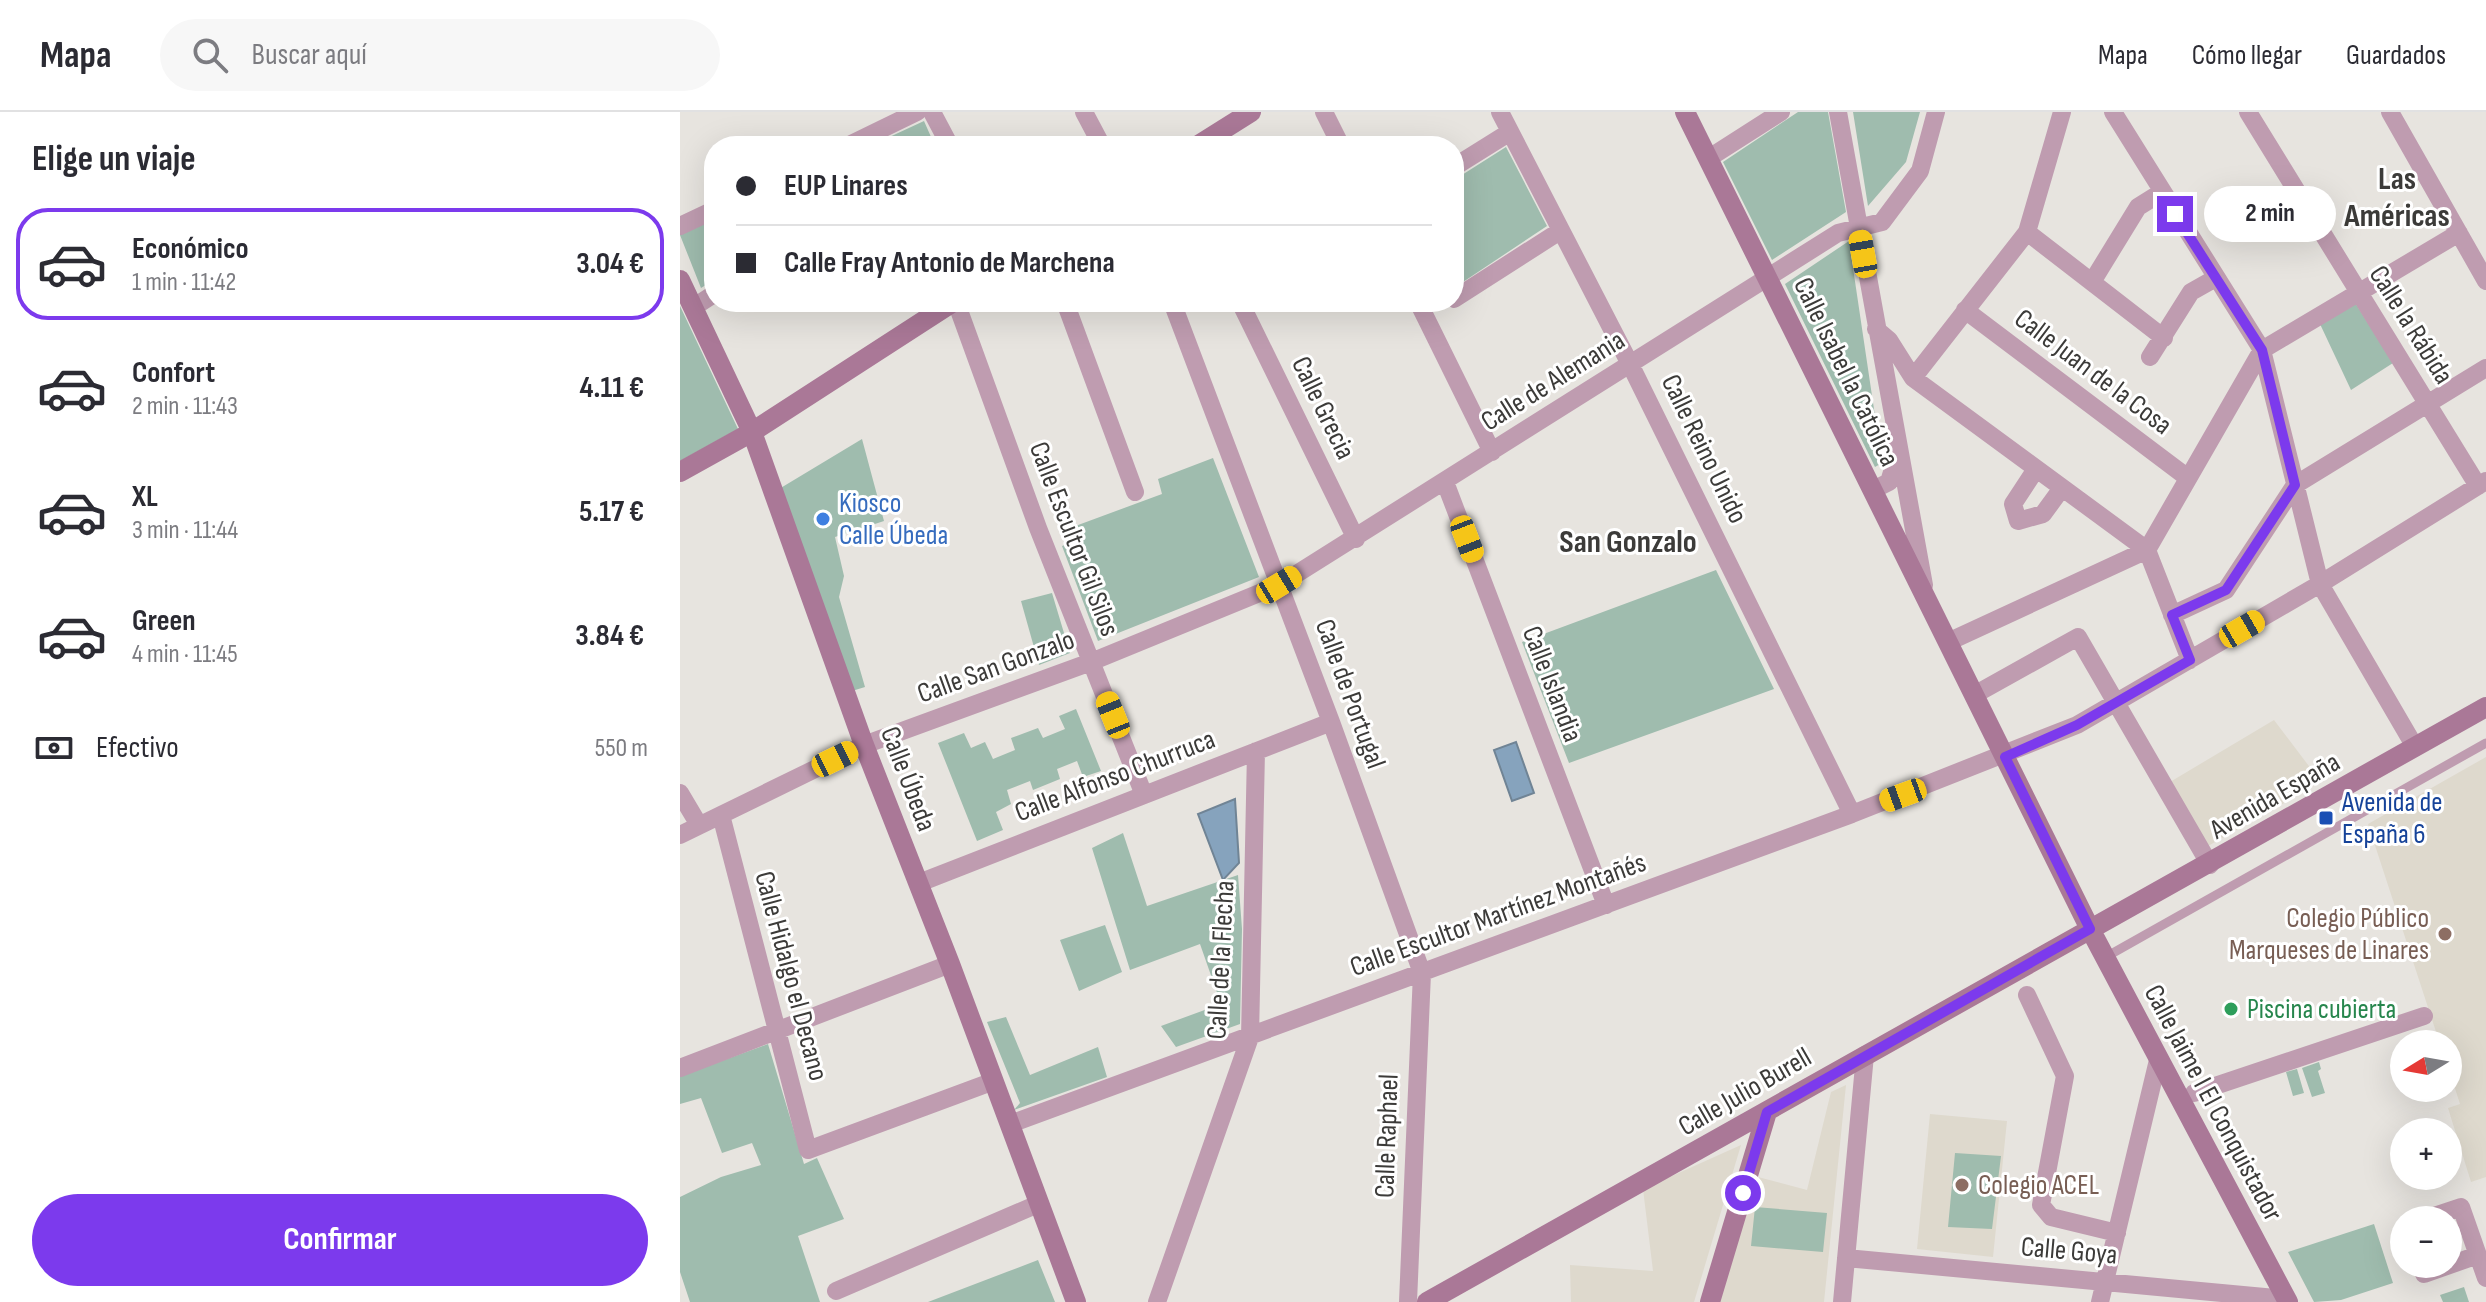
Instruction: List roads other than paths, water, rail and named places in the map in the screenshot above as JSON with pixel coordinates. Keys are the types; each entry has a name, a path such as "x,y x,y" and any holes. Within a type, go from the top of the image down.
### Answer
{"street":[{"path":"868,136 917,112"},
{"path":"932,112 945,136"},
{"path":"1084,112 1097,136"},
{"path":"1213,136 1251,112"},
{"path":"1324,112 1336,136"},
{"name":"Calle Reino Unido","path":"1500,112 1631,366 1852,814"},
{"name":"Calle Isabel la Católica","path":"1685,112 2090,929"},
{"path":"1709,158 1781,112"},
{"name":"Calle Isabel la Católica","path":"1838,112 1897,453 1926,598"},
{"name":"Calle de Alemania","path":"1279,585 1838,233 1882,222 1920,171 1936,112"},
{"path":"1913,378 2027,232 2062,112"},
{"path":"2113,112 2214,279 2262,350 2320,584 2415,747"},
{"name":"Calle la Rábida","path":"2248,112 2358,293 2482,484"},
{"path":"2390,112 2486,281"},
{"path":"1464,161 1510,132"},
{"path":"2092,282 2138,207 2162,192"},
{"path":"680,226 704,215"},
{"path":"1464,292 1560,231"},
{"path":"2027,232 2164,338"},
{"path":"1948,642 2147,550 2262,350 2459,233"},
{"path":"2150,357 2191,292 2214,279"},
{"name":"Calle Úbeda","path":"680,280 752,432 864,745 950,964 1076,1302"},
{"path":"694,307 704,300"},
{"name":"Calle Juan de la Cosa","path":"1965,310 2188,478"},
{"path":"680,472 752,432 939,312"},
{"name":"Calle Escultor Gil Silos","path":"959,312 1144,795"},
{"path":"1069,312 1135,492"},
{"name":"Calle de Portugal","path":"1176,312 1422,973"},
{"name":"Calle Grecia","path":"1245,312 1356,539"},
{"path":"1423,312 1492,452"},
{"path":"1876,329 1889,340 1913,378 2147,550 2190,660"},
{"path":"2172,615 2226,590 2295,485 2486,368"},
{"name":"Calle Isabel la Católica","path":"1873,490 1889,482 1897,453"},
{"path":"2036,469 2013,504 2018,521 2043,514 2062,488"},
{"name":"Calle Islandia","path":"1445,482 1606,905"},
{"name":"Calle Escultor Martínez Montañés","path":"1010,1124 2005,757 2077,725 2116,703 2320,584 2482,484"},
{"name":"Calle San Gonzalo","path":"680,835 864,745 1091,662 1279,585"},
{"path":"1974,695 2078,637 2210,865"},
{"name":"Avenida España","path":"2090,929 2210,865 2486,707"},
{"name":"Calle Alfonso Churruca","path":"919,883 1331,722"},
{"name":"Calle de la Flecha","path":"1157,1302 1250,1037 1256,751"},
{"path":"680,793 699,825"},
{"name":"Calle Hidalgo el Decano","path":"721,815 808,1150 994,1081"},
{"name":"Calle Jaime I El Conquistador","path":"2090,929 2287,1300"},
{"name":"Calle Julio Burell","path":"1427,1302 2090,929"},
{"path":"680,1068 950,964"},
{"name":"Calle Raphael","path":"1408,1302 1422,973"},
{"path":"2027,995 2065,1076 2041,1205 2051,1217 2117,1233"},
{"path":"2194,1093 2424,1016"},
{"path":"1842,1302 1865,1055"},
{"path":"2100,1302 2158,1060"},
{"path":"1710,1302 1767,1112"},
{"path":"836,1291 1038,1204"},
{"path":"2462,1210 2486,1278"},
{"path":"2462,1261 2478,1255"},
{"name":"Calle Goya","path":"1846,1258 2287,1300"}],"lane":[{"name":"Avenida España","path":"2104,958 2486,743"}],"water":[{"path":"1516,742 1534,793 1512,801 1494,750"},
{"path":"1235,799 1239,863 1223,880 1198,814"}],"place":[{"name":"Kiosco Calle Úbeda","path":"823,519"},
{"name":"Avenida de España 6","path":"2326,818"},
{"name":"Colegio Público Marqueses de Linares","path":"2445,934"},
{"name":"Piscina cubierta","path":"2231,1009"},
{"name":"Colegio ACEL","path":"1962,1185"}],"district":[{"name":"Las Américas","path":"2397,198"},
{"name":"San Gonzalo","path":"1628,542"}]}
